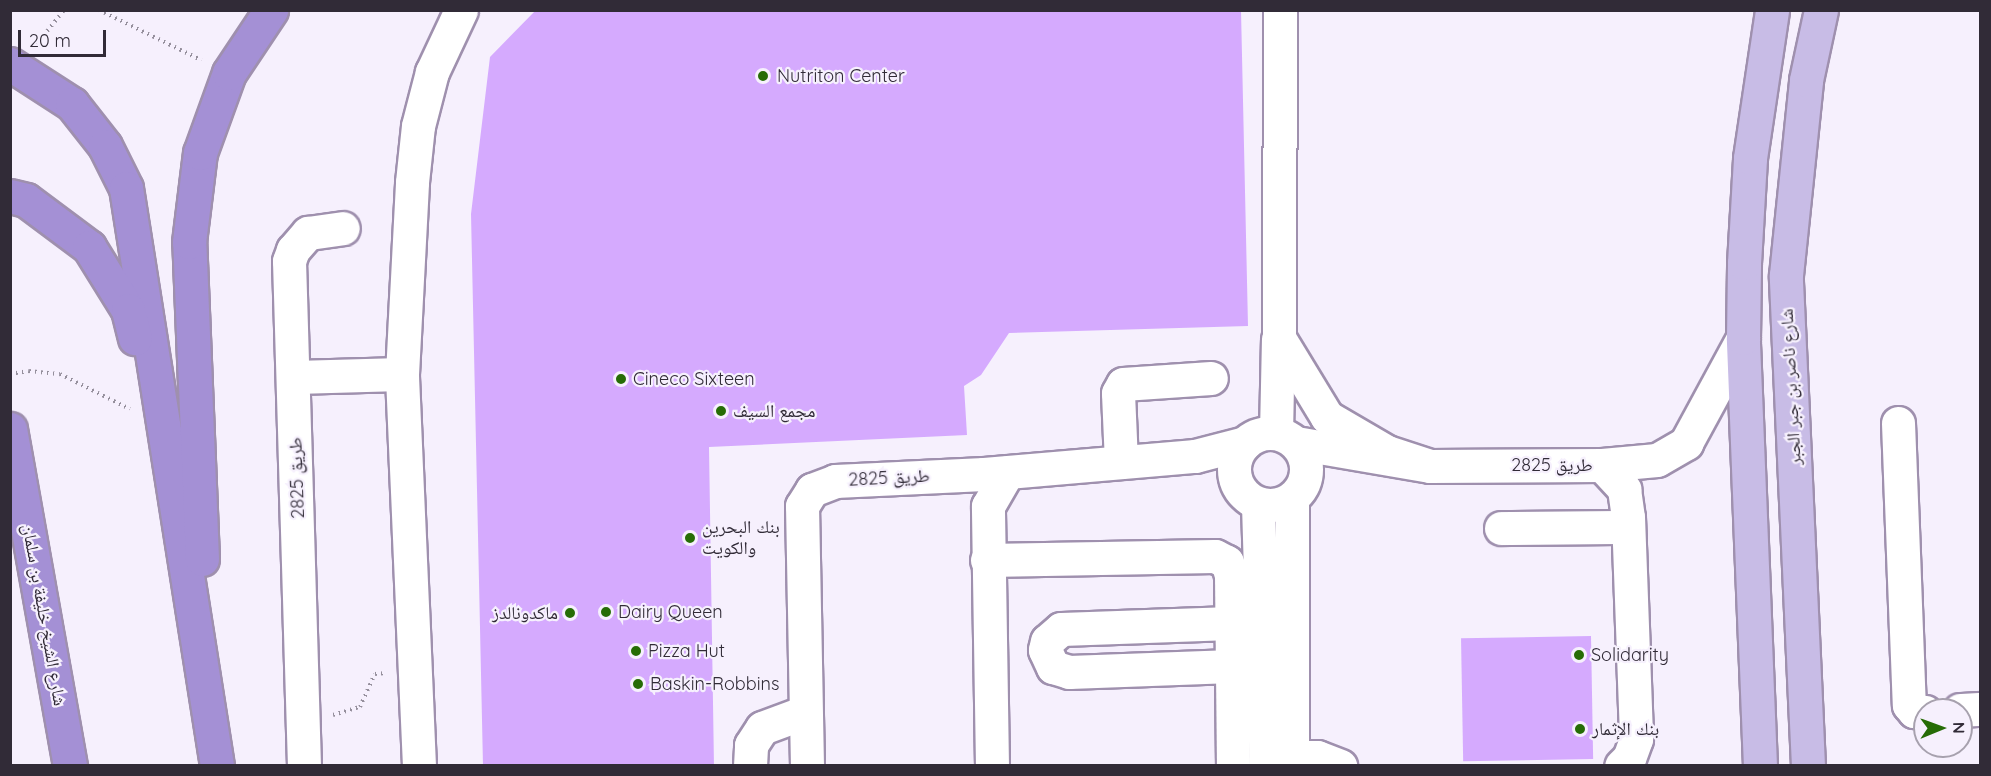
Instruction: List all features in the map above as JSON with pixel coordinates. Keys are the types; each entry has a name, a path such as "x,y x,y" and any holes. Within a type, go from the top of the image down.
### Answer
{"highway":[{"path":"208,702 189,242 200,153 229,73 271,10"},
{"path":"14,66 72,104 105,146 126,188 217,765"},
{"path":"10,196 26,200 89,247 128,310 184,560"},
{"name":"شارع الشيخ خليفة بن سلمان","path":"11,431 70,765"}],"main road":[{"name":"شارع ناصر بن جبر الجبر","path":"1808,765 1786,274 1806,80 1821,10"},
{"path":"1806,80 1836,10"},
{"path":"1760,765 1743,338 1750,158 1769,18"}],"lane":[{"path":"419,765 402,374 418,126 432,72 461,10"},
{"path":"1245,443 1234,465 1234,477 1239,489 1258,504 1270,506 1292,498 1304,482 1306,472 1286,438 1278,338 1280,10"},
{"path":"1260,196 1268,332 1278,338 1327,417 1387,452 1431,466"},
{"name":"طريق 2825","path":"304,765 289,261 292,250 308,233 343,228"},
{"name":"طريق 2825","path":"807,765 802,506 812,490 835,481 1008,472 1195,456 1245,443 1254,436 1286,438 1431,466 1602,465 1657,460 1686,443 1743,338"},
{"path":"294,377 402,374"},
{"path":"1121,462 1118,393 1123,384 1211,378"},
{"path":"1898,423 1910,705 1913,710"},
{"path":"1602,465 1624,489 1628,527 1636,739 1629,758 1621,765"},
{"path":"992,765 987,560 988,506 1008,472"},
{"path":"1284,763 1292,498"},
{"path":"1258,504 1284,763"},
{"path":"1501,528 1628,527"},
{"path":"987,560 1215,556 1227,562 1231,575 1233,765"},
{"path":"1231,622 1061,629 1047,641 1045,650 1053,667 1069,672 1232,666"},
{"path":"750,765 751,745 762,728 805,712"},
{"path":"1284,763 1317,757 1340,765"}],"path":[{"path":"14,66 64,10"},
{"path":"99,10 229,73"},
{"path":"10,374 28,371 60,374 102,392 155,423"},
{"path":"303,724 360,707 375,674 416,669"}],"building":[{"name":"مجمع السيف","path":"536,10 1241,10 1248,326 1009,333 981,375 964,386 967,435 709,447 714,766 483,766 471,214 490,57"},
{"path":"1591,636 1593,759 1463,761 1461,638"}],"place":[{"name":"Nutriton Center","path":"763,76"},
{"name":"Cineco Sixteen","path":"621,379"},
{"name":"مجمع السيف","path":"721,411"},
{"name":"بنك البحرين والكويت","path":"690,538"},
{"name":"Dairy Queen","path":"606,612"},
{"name":"ماكدونالدز","path":"570,613"},
{"name":"Pizza Hut","path":"636,651"},
{"name":"Solidarity","path":"1579,655"},
{"name":"Baskin-Robbins","path":"638,684"},
{"name":"بنك الإثمار","path":"1580,729"}]}
